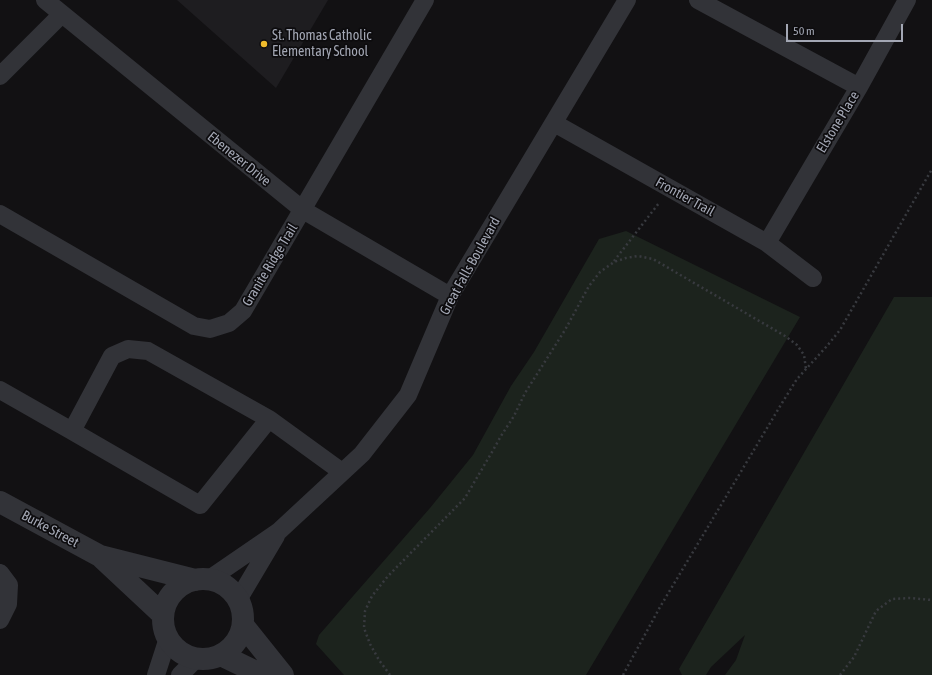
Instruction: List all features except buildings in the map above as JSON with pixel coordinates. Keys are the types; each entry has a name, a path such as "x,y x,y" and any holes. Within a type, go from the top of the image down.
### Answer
{"street":[{"name":"Ebenezer Drive","path":"45,0 61,15 303,210 450,296"},
{"name":"Granite Ridge Trail","path":"0,214 194,326 210,329 229,323 243,311 425,0"},
{"name":"Great Falls Boulevard","path":"201,580 278,532 362,454 408,394 450,296 627,0"},
{"path":"698,0 859,87"},
{"name":"Elstone Place","path":"767,243 859,87 907,0"},
{"path":"0,76 61,15"},
{"name":"Frontier Trail","path":"554,123 767,243 813,278"},
{"path":"72,431 112,356 128,349 148,351 269,420 342,472"},
{"path":"0,390 200,505 269,420"},
{"name":"Burke Street","path":"0,502 100,556 163,615"},
{"name":"Great Falls Boulevard","path":"238,600 278,532"},
{"name":"Burke Street","path":"100,556 201,580"},
{"path":"0,573 9,584 8,604 0,620"},
{"path":"201,580 220,583 231,590 238,600 243,612 243,625 239,637 232,648 221,655 209,659 196,659 184,655 175,648 168,638 164,627 163,615 167,603 174,593 183,585 201,580"},
{"path":"243,625 284,675"},
{"path":"156,675 168,638"},
{"path":"221,655 262,675"},
{"path":"180,675 196,659"}],"path":[{"path":"623,675 660,607 778,410 797,379 840,330 932,169"},
{"path":"614,262 659,203"},
{"path":"390,675 370,644 364,628 365,611 372,596 388,576 465,498 526,393 566,330 589,286 600,272 614,262 626,258 638,256 653,259 785,336 797,345 804,355 806,370"},
{"path":"840,675 854,657 876,611 892,599 910,598 932,600"}],"shaded area":[{"name":"St. Thomas Catholic Elementary School","path":"177,0 328,0 276,88"},
{"path":"626,231 800,317 586,675 344,675 316,644 319,635 430,508 473,455 511,386 534,352 599,239"},
{"path":"894,297 932,297 932,675 725,675 736,660 745,635 711,667 706,675 682,675 679,669"}],"place":[{"name":"St. Thomas Catholic Elementary School","path":"264,44"}]}
